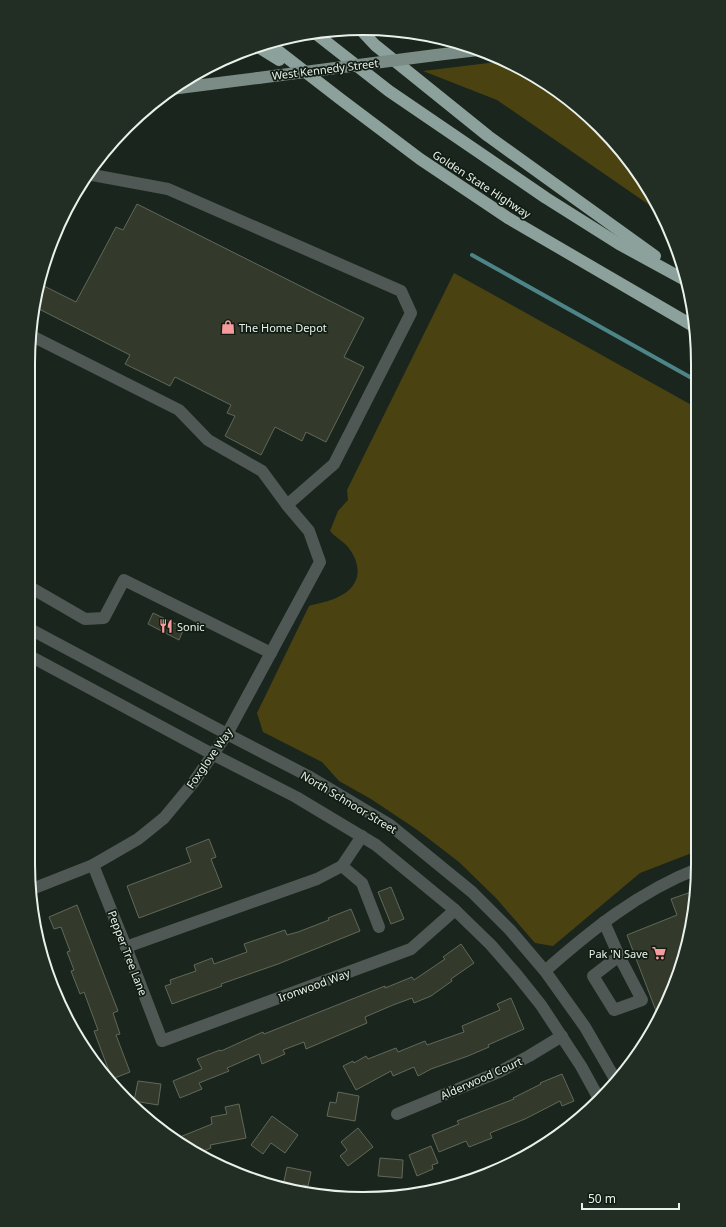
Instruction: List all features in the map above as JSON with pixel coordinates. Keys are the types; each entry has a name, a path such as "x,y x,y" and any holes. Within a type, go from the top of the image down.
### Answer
{"highway":[{"path":"366,35 375,45 488,136 679,275"},
{"name":"Golden State Highway","path":"321,38 388,91 546,198 619,244 679,276"},
{"name":"Golden State Highway","path":"274,47 420,159 508,218 688,323"},
{"path":"263,50 339,98"}],"main road":[{"name":"West Kennedy Street","path":"186,87 466,51"}],"street":[{"path":"36,338 179,410 208,440 262,471 287,505 334,464 411,313 401,291 168,189 94,175"},
{"name":"Foxglove Way","path":"36,887 93,865 138,839 164,818 214,755 227,734 320,562 309,531 287,505"},
{"path":"35,590 85,619 104,618 124,580 271,653"},
{"name":"North Schnoor Street","path":"35,632 308,776 390,825 472,892 510,930 545,971 585,1027 613,1076"},
{"path":"35,636 42,635"},
{"name":"North Schnoor Street","path":"35,659 214,755 296,797 376,845 455,910 491,945 541,1005 581,1066 597,1094"},
{"path":"126,947 317,879 342,866 362,836"},
{"name":"Pepper Tree Lane","path":"93,865 162,1041"},
{"path":"342,866 362,883 379,926"},
{"path":"545,971 604,922 647,893 691,872"},
{"name":"Ironwood Way","path":"162,1041 411,949 455,910"},
{"path":"604,922 619,956 642,1000 614,1010 593,976 619,956"},
{"name":"Alderwood Court","path":"396,1114 499,1072 562,1036"}],"shaded area":[{"path":"494,62 527,79 563,103 595,131 623,163 651,206 497,100 423,71"},
{"path":"454,273 691,405 691,853 640,873 553,946 535,943 496,898 459,862 416,829 371,799 339,781 322,762 263,732 257,713 309,606 335,599 346,593 355,582 357,569 353,554 346,545 330,531 338,511 348,500 347,490"}],"building":[{"name":"The Home Depot","path":"137,204 364,318 344,357 364,367 326,442 306,432 302,441 275,427 261,455 225,436 235,416 227,413 231,405 175,377 170,386 125,364 130,355 40,309 44,286 76,302 116,227 123,230"},
{"name":"Sonic","path":"153,613 184,628 179,640 148,624"},
{"path":"209,839 216,857 211,859 222,887 139,918 127,886 191,862 186,848"},
{"path":"391,887 404,919 391,924 378,892"},
{"name":"Pak 'N Save","path":"689,893 685,928 680,949 666,990 656,1011 627,935 677,915 671,899"},
{"path":"77,905 118,1011 113,1013 120,1034 116,1035 130,1072 114,1078 109,1072 94,1031 98,1030 84,992 80,994 71,971 74,970 67,952 70,951 61,927 54,929 49,917"},
{"path":"351,909 360,931 278,964 221,984 222,986 172,1004 165,986 171,984 170,980 196,971 194,965 212,958 214,964 247,952 244,944 285,930 287,935 298,932 329,920 328,918"},
{"path":"461,944 474,963 451,979 452,981 431,996 414,1003 412,998 393,1005 365,1017 367,1023 306,1049 304,1042 283,1050 285,1054 262,1064 259,1054 227,1068 229,1071 199,1083 202,1089 180,1098 173,1081 202,1069 197,1059 220,1050 221,1051 263,1032 264,1034 385,986 385,988 412,977 414,980 445,959 443,957"},
{"path":"511,998 524,1029 488,1045 489,1047 468,1056 431,1069 418,1076 414,1067 393,1076 391,1071 356,1090 343,1066 353,1061 354,1063 366,1056 368,1059 396,1048 398,1052 425,1041 427,1045 464,1032 462,1026 500,1010 497,1004"},
{"path":"562,1074 574,1101 562,1106 560,1101 525,1119 490,1133 492,1138 469,1147 466,1141 439,1152 432,1135 459,1124 457,1121 514,1099 513,1098 541,1084 540,1083"},
{"path":"138,1081 161,1084 158,1105 137,1101 134,1099"},
{"path":"338,1092 359,1096 355,1121 327,1116 330,1102 336,1103"},
{"path":"239,1104 246,1138 210,1145 211,1148 204,1151 181,1137 212,1124 211,1117 227,1114 225,1107"},
{"path":"272,1116 298,1135 285,1153 271,1143 263,1154 251,1145"},
{"path":"358,1128 373,1147 348,1166 340,1156 347,1150 341,1142"},
{"path":"431,1146 438,1163 432,1165 433,1169 417,1176 409,1155"},
{"path":"380,1158 403,1160 402,1178 378,1176"},
{"path":"287,1167 311,1172 308,1186 299,1186 284,1182"}],"waterway":[{"path":"472,255 691,378"}],"place":[{"name":"The Home Depot","path":"228,327"},
{"name":"Sonic","path":"166,626"},
{"name":"Pak 'N Save","path":"659,953"}]}
